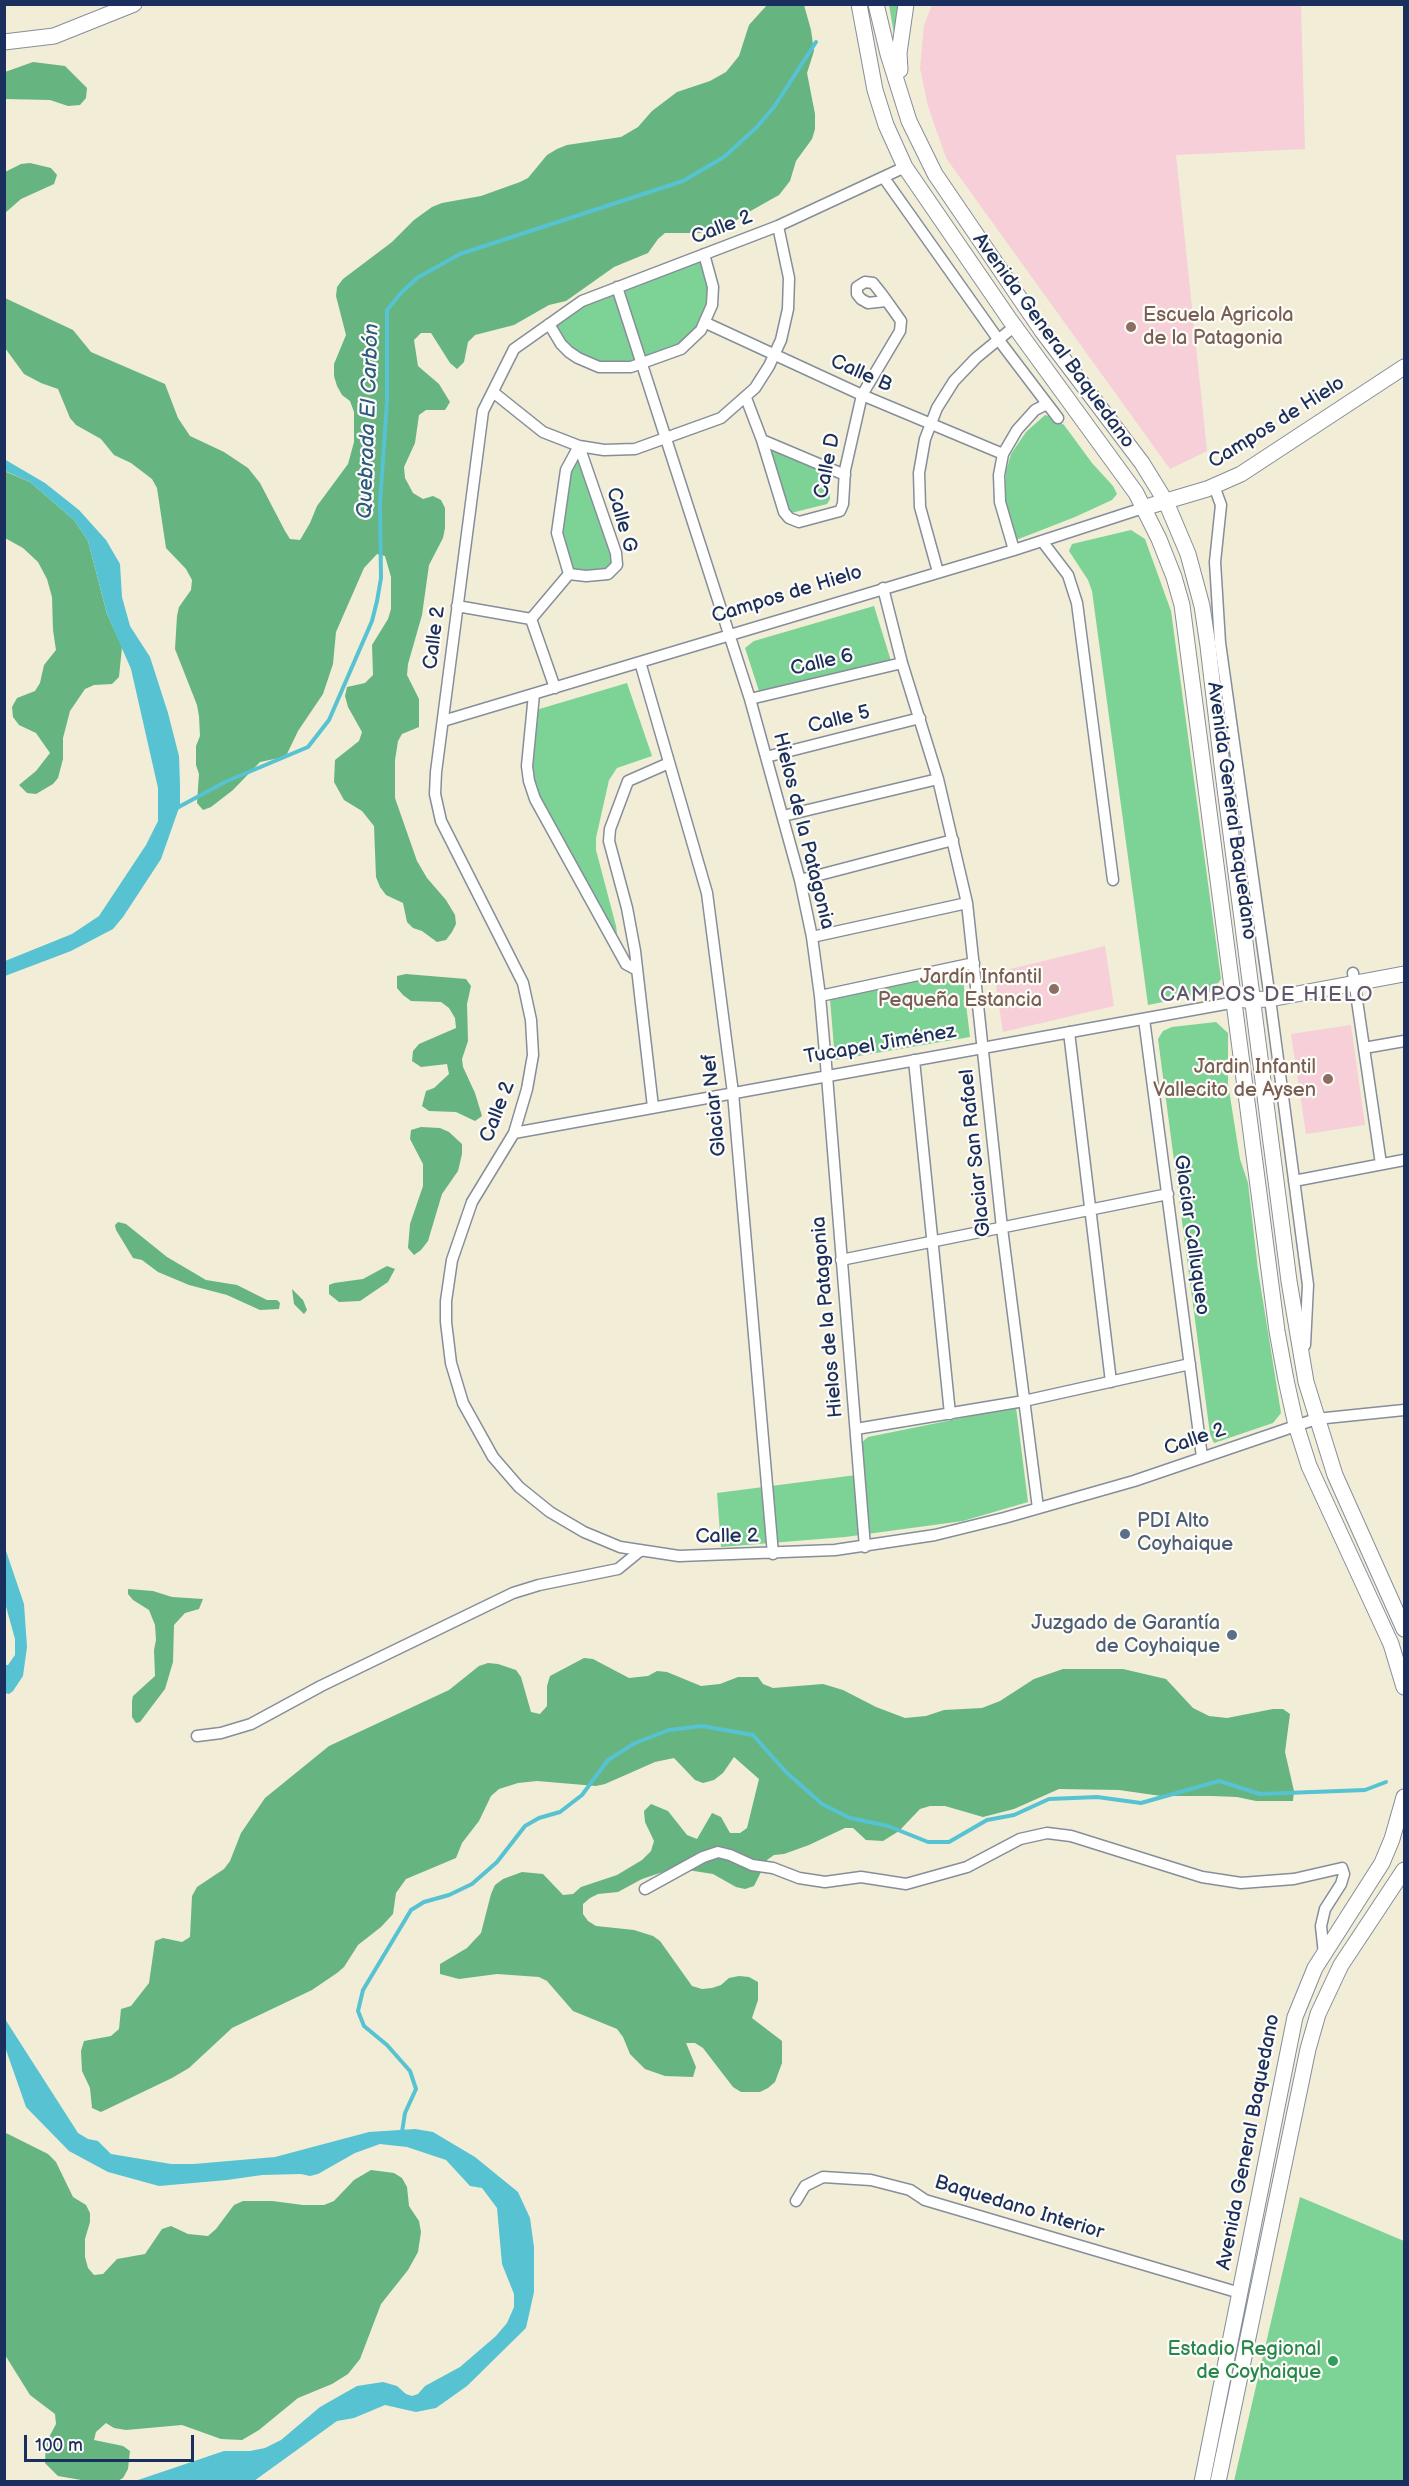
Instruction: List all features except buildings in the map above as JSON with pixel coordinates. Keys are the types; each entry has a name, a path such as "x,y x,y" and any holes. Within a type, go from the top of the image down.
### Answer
{"main road":[{"path":"4,42 54,36 134,4"},
{"name":"Avenida General Baquedano","path":"859,4 875,90 886,126 906,167 1015,326 1127,480 1143,508 1174,577 1182,606 1236,1002 1277,1331 1296,1425 1309,1466 1391,1644 1402,1671 1404,1687"},
{"name":"Avenida General Baquedano","path":"876,4 905,109 919,145 958,210 1042,331 1124,438 1166,502 1188,554 1202,606 1289,1281 1306,1382 1316,1419 1342,1494 1404,1629"},
{"path":"905,109 898,53 906,4"},
{"name":"Campos de Hielo","path":"1143,508 1214,486 1250,469 1404,367"},
{"name":"Tucapel Jiménez","path":"1236,1002 1354,978 1404,964"},
{"name":"Tucapel Jiménez","path":"1354,978 1404,974"},
{"name":"Avenida General Baquedano","path":"1202,2481 1277,2112 1290,2035 1306,1985 1382,1863 1392,1839 1404,1797"},
{"name":"Avenida General Baquedano","path":"1218,2481 1254,2297 1281,2184 1308,2049 1318,2014 1341,1965 1404,1870"}],"street":[{"name":"Calle 2","path":"906,167 778,226 582,301 514,349 483,411 435,794 438,812 523,983 533,1038 531,1072 514,1133 472,1202 452,1260 447,1291 446,1322 456,1383 463,1403 482,1440 519,1487 566,1523 602,1540 640,1551 679,1556 773,1554 865,1547 970,1527 1134,1480 1316,1419 1404,1410"},
{"path":"884,178 998,339 1059,418"},
{"path":"493,392 543,432 579,446 604,450 635,449 721,418 746,398 762,377 775,355 785,325 789,278 778,226"},
{"path":"549,324 561,344 588,363 620,369 642,364 681,349 696,338 706,322 712,305 713,286 704,254"},
{"name":"Hielos de la Patagonia","path":"617,287 750,699 800,880 812,937 827,1076 865,1547"},
{"name":"Calle D","path":"746,398 762,440 784,512 789,518 799,522 840,511 862,395 900,331 901,321 886,301"},
{"name":"Calle B","path":"706,322 862,395 1003,454"},
{"path":"938,572 923,524 918,490 921,456 930,422 954,381 976,358 1015,326"},
{"path":"1014,550 1000,502 999,475 1003,454 1017,430 1035,410 1047,404"},
{"path":"762,440 845,475"},
{"path":"531,619 568,574 557,533 566,470 579,446"},
{"name":"Calle G","path":"568,574 586,576 608,574 617,565 616,553 579,446"},
{"name":"Avenida General Baquedano","path":"1214,486 1221,505 1215,562 1220,643 1308,1285 1305,1339 1306,1382"},
{"name":"Campos de Hielo","path":"443,721 1014,550 1143,508"},
{"path":"1042,540 1068,575 1077,603 1113,880"},
{"name":"Glaciar San Rafael","path":"883,588 902,663 938,779 967,903 1002,1228 1038,1508"},
{"path":"457,606 531,619"},
{"path":"531,619 555,688"},
{"name":"Glaciar Nef","path":"640,662 706,893 733,1092 773,1554"},
{"name":"Calle 6","path":"750,699 902,663"},
{"path":"534,694 527,766 535,799 626,964 637,970"},
{"name":"Calle 5","path":"766,757 920,718"},
{"path":"653,1107 637,970 627,908 609,841 610,829 628,782 669,763"},
{"path":"783,816 938,779"},
{"path":"800,880 953,840"},
{"path":"812,937 967,903"},
{"path":"820,996 974,963"},
{"path":"1354,978 1381,1164"},
{"name":"Tucapel Jiménez","path":"514,1133 1236,1002"},
{"name":"Glaciar Calluqueo","path":"1144,1019 1202,1457"},
{"path":"1069,1032 1111,1382"},
{"path":"1364,1048 1404,1041"},
{"path":"914,1060 950,1414"},
{"path":"1294,1181 1404,1160"},
{"path":"841,1260 1168,1194"},
{"path":"856,1429 1024,1401 1190,1364"},
{"path":"197,1736 220,1733 251,1724 321,1686 513,1593 539,1585 618,1569 640,1551"},
{"path":"645,1889 703,1857 718,1852 752,1865 773,1868 799,1878 825,1882 861,1877 906,1884 967,1867 1020,1839 1047,1833 1071,1836 1202,1877 1241,1883 1294,1879 1342,1868 1344,1874 1341,1884 1325,1909 1321,1926 1324,1954"},
{"name":"Baquedano Interior","path":"796,2201 805,2186 823,2177 871,2180 910,2190 925,2200 1240,2293"}],"shaded area":[{"name":"Escuela Agricola de la Patagonia","path":"932,5 1301,5 1305,149 1176,155 1207,451 1170,469 946,158 928,106 920,68 924,25"},
{"name":"Jardín Infantil Pequeña Estancia","path":"1105,946 1114,1006 1003,1032 994,973"},
{"name":"Jardin Infantil Vallecito de Aysen","path":"1351,1025 1365,1125 1306,1134 1291,1034"}],"green space":[{"path":"767,5 804,5 814,51 807,73 815,114 815,129 812,139 796,161 790,181 779,195 714,233 665,233 648,253 614,267 566,301 549,305 514,325 475,335 468,342 464,362 457,369 450,363 431,333 421,333 414,340 418,366 439,384 450,402 445,410 426,410 419,415 415,443 404,467 405,478 413,493 423,499 433,496 441,500 445,508 445,528 443,538 429,565 422,615 408,664 407,675 419,699 419,727 402,734 398,741 395,760 395,798 417,861 455,915 456,924 452,932 446,940 437,942 422,931 413,928 407,922 403,903 386,895 380,887 376,877 374,826 362,811 344,800 334,782 335,760 359,741 362,732 348,707 345,696 347,687 365,683 373,675 372,645 388,619 391,609 391,577 385,556 377,554 364,568 336,632 333,664 323,694 298,731 287,754 260,762 233,790 211,807 203,810 197,803 199,774 196,765 196,746 200,736 199,716 197,705 175,649 179,607 191,590 192,580 186,569 166,548 157,488 152,479 131,463 114,455 101,439 76,425 70,418 58,389 24,374 5,348 5,298 73,330 91,352 165,384 178,418 190,436 224,452 248,468 260,483 290,539 300,540 317,506 348,464 354,442 354,412 350,401 342,395 337,386 334,376 334,364 346,335 336,296 337,287 343,279 392,242 414,220 432,207 481,196 520,182 528,178 547,155 567,145 621,137 638,127 652,111 677,92 710,81 726,72 739,56 749,25"},
{"path":"889,5 899,5 894,34"},
{"path":"33,62 65,66 87,88 86,98 80,105 68,106 50,100 5,99 5,72"},
{"path":"30,163 51,168 57,175 54,184 21,199 5,213 5,172 21,164"},
{"path":"703,257 708,277 708,303 705,319 679,348 643,360 620,288"},
{"path":"615,291 638,362 612,366 590,361 574,352 554,326 583,303"},
{"path":"1045,415 1064,425 1117,494 1112,500 1075,517 1016,540 1004,507 1006,471 1011,454 1026,432"},
{"path":"769,447 829,472 830,499 827,504 787,514"},
{"path":"579,452 614,562 606,571 571,571 561,533 569,471"},
{"path":"4,471 30,482 74,520 88,541 107,614 122,647 119,677 112,684 94,685 85,689 70,711 63,738 63,759 58,778 53,784 36,794 27,793 19,785 36,771 50,753 36,733 19,725 13,717 12,707 17,698 35,691 40,683 44,665 56,650 52,597 47,579 38,562 23,548 5,538"},
{"path":"1131,530 1145,539 1171,611 1221,979 1212,992 1148,1005 1092,591 1088,580 1069,551 1072,544"},
{"path":"874,606 891,661 759,691 745,648 754,641"},
{"path":"627,683 652,756 617,768 609,780 596,838 596,850 618,942 539,804 529,774 536,710"},
{"path":"962,971 970,1037 835,1060 830,999"},
{"path":"406,974 466,979 471,986 467,1004 468,1041 462,1059 482,1116 475,1121 456,1112 429,1111 422,1106 426,1091 434,1088 449,1074 447,1064 421,1067 412,1061 413,1051 419,1044 456,1028 455,1018 449,1008 441,1002 411,1001 403,995 397,988 397,976"},
{"path":"1216,1022 1228,1033 1228,1084 1240,1159 1248,1183 1258,1270 1281,1413 1273,1423 1214,1443 1210,1434 1158,1039 1163,1031 1172,1027"},
{"path":"421,1127 440,1128 449,1132 462,1144 462,1154 458,1171 442,1194 428,1241 414,1255 408,1248 410,1224 423,1186 423,1164 410,1139 411,1130"},
{"path":"118,1222 126,1224 167,1257 206,1280 237,1285 267,1300 277,1300 280,1303 279,1309 260,1310 227,1295 189,1285 158,1272 142,1260 133,1258 116,1230 115,1225"},
{"path":"387,1266 395,1269 388,1282 360,1301 339,1302 329,1294 329,1285 363,1279"},
{"path":"292,1289 303,1300 307,1310 304,1314 294,1304"},
{"path":"1016,1407 1028,1502 963,1521 845,1537 721,1547 717,1493 864,1474 861,1443 868,1437"},
{"path":"128,1589 153,1591 172,1597 203,1599 199,1609 185,1613 174,1625 173,1662 165,1689 140,1722 136,1723 132,1717 133,1696 155,1676 156,1640 155,1625 149,1610 133,1600 128,1594"},
{"path":"584,1658 593,1659 629,1678 648,1676 657,1671 667,1672 701,1686 720,1684 738,1677 758,1677 763,1684 773,1688 823,1684 843,1690 876,1707 905,1718 926,1716 944,1710 982,1708 1000,1701 1034,1679 1063,1669 1123,1669 1166,1679 1193,1708 1209,1716 1227,1718 1273,1709 1283,1709 1290,1714 1285,1752 1294,1791 1293,1801 1256,1801 1237,1797 1212,1796 1161,1796 1119,1790 1059,1789 1014,1809 983,1817 945,1806 930,1806 920,1809 899,1831 883,1841 866,1840 853,1828 845,1828 809,1845 774,1855 767,1860 754,1886 745,1889 736,1887 713,1874 675,1868 642,1879 618,1892 598,1894 590,1898 583,1904 583,1914 588,1921 596,1926 634,1930 653,1936 660,1941 692,1986 702,1989 712,1988 721,1985 729,1978 739,1976 749,1977 758,1982 758,2000 752,2018 782,2041 782,2063 775,2082 768,2088 760,2092 741,2092 733,2087 703,2048 695,2043 686,2043 696,2067 693,2077 665,2076 645,2069 630,2054 617,2029 573,2011 547,1981 539,1977 497,1974 459,1979 440,1974 440,1964 467,1948 481,1933 491,1894 495,1885 503,1879 522,1872 543,1874 563,1895 573,1894 581,1887 617,1875 642,1860 651,1851 654,1841 645,1822 644,1811 651,1804 668,1811 687,1835 697,1839 712,1813 721,1817 730,1833 740,1833 747,1828 759,1779 734,1757 723,1773 714,1780 703,1783 695,1780 674,1758 655,1762 596,1786 537,1781 518,1783 499,1789 491,1796 479,1821 462,1843 456,1858 406,1879 396,1893 393,1914 358,1945 344,1967 337,1973 312,1990 232,2028 189,2068 172,2078 101,2112 92,2108 90,2088 82,2071 81,2051 84,2041 111,2036 119,2029 121,2009 131,2006 149,1983 155,1941 163,1938 182,1942 190,1937 192,1896 197,1887 224,1869 230,1861 241,1833 265,1798 329,1746 449,1690 479,1666 488,1663 498,1664 516,1670 521,1677 531,1712 540,1714 547,1706 547,1686 550,1676"},
{"path":"4,2132 48,2154 56,2162 73,2197 86,2205 90,2213 90,2222 85,2239 85,2257 88,2268 94,2275 103,2274 117,2259 145,2254 162,2229 171,2226 188,2234 208,2236 234,2205 243,2201 324,2205 334,2201 354,2180 371,2170 394,2173 402,2178 407,2187 409,2206 419,2221 421,2232 418,2252 408,2270 381,2304 360,2359 348,2374 332,2384 298,2398 259,2430 242,2440 221,2439 182,2425 126,2430 114,2428 106,2423 96,2432 94,2440 123,2446 130,2451 128,2469 123,2478 118,2481 87,2481 58,2476 45,2463 46,2443 56,2424 55,2414 30,2395 5,2355"},
{"name":"Estadio Regional de Coyhaique","path":"1300,2197 1404,2241 1404,2481 1234,2481"}],"water":[{"path":"4,459 45,483 79,510 106,540 120,564 122,597 130,626 150,657 168,713 179,756 180,785 180,805 161,859 113,929 71,951 5,976 5,961 72,934 99,916 146,845 158,821 158,788 131,669 107,614 88,541 74,520 30,482 5,471"},
{"path":"4,1545 24,1604 27,1647 23,1676 9,1694 5,1693 5,1665 8,1665 15,1655 15,1639 5,1603"},
{"path":"5,2019 78,2133 88,2139 98,2141 111,2154 171,2164 194,2164 275,2157 369,2132 415,2129 433,2132 475,2157 518,2192 530,2218 534,2247 534,2292 526,2328 467,2386 436,2408 416,2412 385,2405 354,2418 337,2421 254,2481 135,2481 224,2451 250,2451 265,2448 281,2440 320,2407 357,2386 383,2382 397,2386 412,2396 418,2394 425,2386 460,2367 496,2336 507,2323 514,2307 514,2294 502,2264 497,2208 482,2188 470,2186 446,2160 407,2147 380,2144 355,2153 318,2174 310,2176 301,2174 262,2175 159,2186 108,2172 69,2151 26,2107 5,2047"}],"waterway":[{"name":"Quebrada El Carbón","path":"175,809 225,782 308,747 329,720 372,621 381,578 380,504 387,401 387,310 401,293 417,278 460,254 683,181 724,157 756,128 774,107 816,42"},
{"path":"402,2132 405,2113 416,2089 410,2071 387,2045 364,2026 358,2011 363,1990 411,1910 424,1902 449,1895 472,1884 497,1862 525,1826 539,1818 560,1812 582,1795 608,1760 635,1743 669,1730 702,1726 753,1735 786,1772 822,1804 850,1818 888,1826 928,1842 949,1842 987,1820 1014,1815 1049,1799 1097,1797 1141,1803 1219,1781 1260,1794 1365,1790 1386,1782"}],"place":[{"name":"Escuela Agricola de la Patagonia","path":"1131,327"},
{"name":"Jardín Infantil Pequeña Estancia","path":"1054,989"},
{"name":"Jardin Infantil Vallecito de Aysen","path":"1328,1079"},
{"name":"PDI Alto Coyhaique","path":"1125,1534"},
{"name":"Juzgado de Garantía de Coyhaique","path":"1232,1635"},
{"name":"Estadio Regional de Coyhaique","path":"1333,2361"}],"district":[{"name":"CAMPOS DE HIELO","path":"1267,996"}]}
